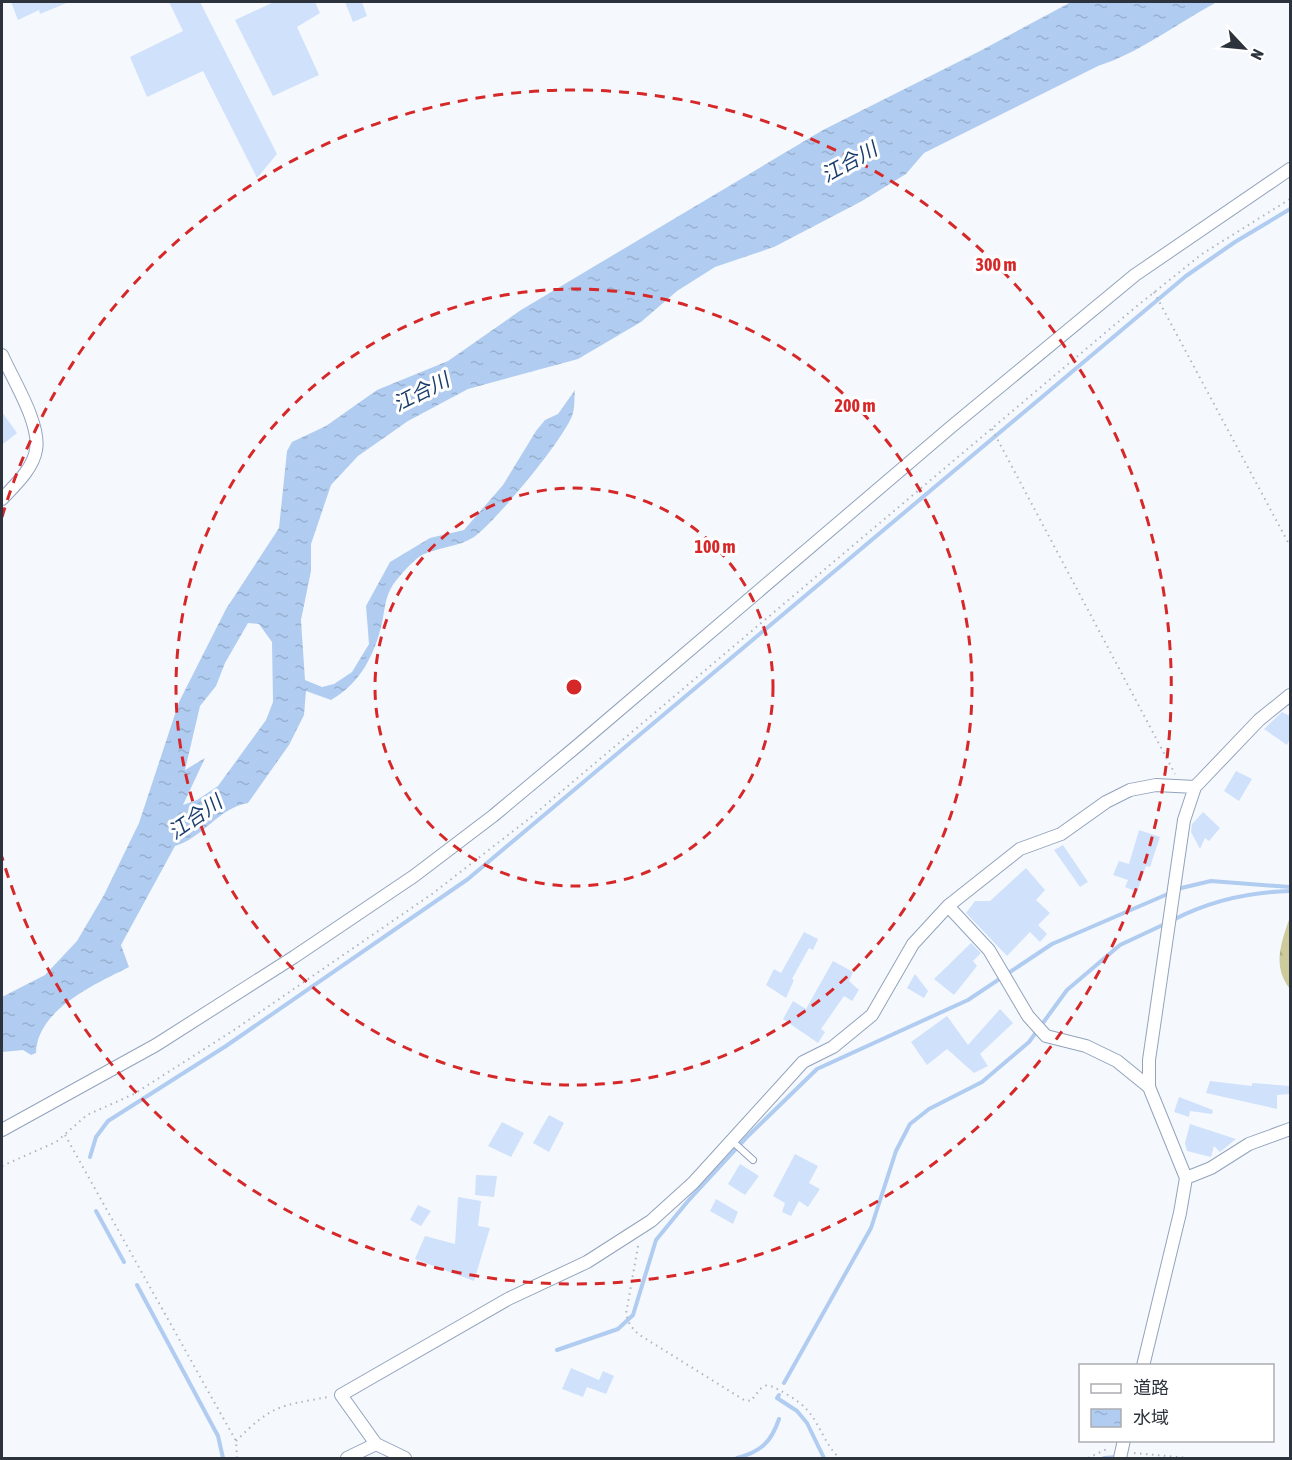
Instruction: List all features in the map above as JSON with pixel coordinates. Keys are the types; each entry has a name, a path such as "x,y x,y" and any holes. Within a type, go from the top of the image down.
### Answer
{"street":[{"path":"2,1130 156,1045 294,957 414,876 560,760 924,450 1135,275 1290,169"},
{"path":"2,355 37,432 36,452 21,478 2,500"},
{"path":"1143,1364 1180,1213 1186,1178 1149,1087 1149,1060 1186,811 1195,787 1259,720 1290,695"},
{"path":"405,1458 376,1444 341,1395 508,1299 587,1262 635,1232 693,1183 803,1062 833,1047 872,1015 913,944 948,906 1020,849 1061,834 1106,802 1130,790 1180,785 1195,787"},
{"path":"948,906 989,950 1033,1022 1045,1035 1086,1046 1117,1061 1149,1087"},
{"path":"1186,1178 1211,1168 1250,1144 1290,1129"},
{"path":"347,1458 376,1444"}],"lane":[{"path":"732,1141 753,1160"}],"path":[{"path":"2,1166 56,1142 87,1115 134,1094 234,1030 432,894 530,818 1154,292 1202,254 1290,199"},
{"path":"1154,292 1290,546"},
{"path":"991,428 1180,785"},
{"path":"65,1134 236,1441 237,1458"},
{"path":"635,1232 638,1248 626,1314 638,1334 744,1400 751,1401 760,1389 767,1385 795,1399 807,1407 816,1419 826,1441 839,1458"},
{"path":"236,1441 261,1416 280,1406 341,1395"},
{"path":"1088,1458 1103,1449 1189,1458"}],"green space":[{"path":"1290,917 1290,989 1281,972 1280,954"}],"water":[{"name":"江合川","path":"1071,2 1217,2 1128,53 924,153 906,174 862,201 774,247 715,267 677,291 641,322 578,359 468,389 408,421 358,456 331,485 311,544 311,571 301,620 305,680 322,687 334,684 352,672 369,644 366,606 390,562 430,538 464,530 503,485 536,431 545,420 558,414 575,390 574,410 568,424 545,458 497,515 474,537 422,555 394,583 387,599 375,646 365,667 350,686 331,700 306,691 304,715 289,745 248,803 228,811 194,837 175,846 121,945 129,967 85,990 57,1011 46,1023 39,1037 36,1053 31,1055 23,1050 2,1052 2,997 45,975 77,941 104,895 139,823 179,702 226,609 279,528 287,451 292,442 326,426 377,390 448,361 521,310 823,130 980,51","holes":["248,623 259,624 272,642 273,702 266,720 218,786 197,800 183,805 205,758 185,770 200,706 216,686 225,663"]}],"building":[{"path":"11,2 69,2 40,14 39,10 18,20"},
{"path":"169,2 200,2 277,154 257,178 203,71 147,97 130,57 183,31"},
{"path":"274,2 315,2 320,13 297,27 319,75 273,96 235,20"},
{"path":"345,2 362,2 367,16 353,22"},
{"path":"2,412 17,433 2,445"},
{"path":"1282,712 1290,716 1290,738 1287,745 1264,729"},
{"path":"1236,771 1252,779 1239,801 1224,791"},
{"path":"1203,812 1220,828 1209,841 1205,838 1200,849 1191,832 1192,824"},
{"path":"1139,830 1160,837 1150,867 1146,866 1137,892 1125,887 1128,880 1113,875 1119,861 1129,864"},
{"path":"1063,845 1088,882 1080,887 1054,850"},
{"path":"1026,868 1045,890 1036,900 1050,913 1038,925 1047,934 1040,942 1030,932 1007,956 966,913 975,901 990,901"},
{"path":"804,932 818,939 813,950 809,948 792,979 794,980 786,998 766,985 774,969 781,973"},
{"path":"971,943 981,953 973,961 977,966 954,995 934,979"},
{"path":"833,961 853,972 849,981 859,990 852,1001 844,996 821,1029 825,1032 818,1043 783,1019 793,1001 806,1009"},
{"path":"915,974 928,991 924,998 907,988"},
{"path":"1000,1009 1013,1023 980,1054 988,1066 974,1073 947,1049 927,1065 911,1042 947,1016 968,1045"},
{"path":"1210,1081 1252,1086 1252,1083 1290,1086 1290,1094 1277,1095 1277,1109 1206,1093"},
{"path":"1179,1097 1213,1110 1212,1114 1190,1111 1189,1117 1174,1112"},
{"path":"549,1115 564,1123 549,1152 533,1143"},
{"path":"502,1122 524,1133 511,1157 488,1146"},
{"path":"1190,1124 1236,1139 1220,1152 1214,1146 1211,1157 1187,1151 1185,1143"},
{"path":"795,1154 818,1166 809,1183 820,1189 808,1207 799,1201 791,1216 782,1212 785,1203 773,1196"},
{"path":"740,1164 759,1176 745,1195 728,1184"},
{"path":"476,1175 497,1176 494,1197 475,1195"},
{"path":"458,1197 481,1201 478,1226 490,1228 474,1281 415,1259 425,1236 455,1244"},
{"path":"716,1199 738,1212 733,1224 710,1211"},
{"path":"418,1205 431,1211 421,1226 410,1220"},
{"path":"571,1368 599,1380 603,1371 614,1376 606,1394 587,1387 583,1397 562,1389"}],"waterway":[{"path":"90,1157 96,1137 108,1121 226,1046 468,879 1186,276 1235,242 1290,209"},
{"path":"1177,889 1211,881 1290,887"},
{"path":"1173,920 1230,898 1290,891"},
{"path":"557,1350 618,1329 633,1315 656,1240 688,1201 748,1136 817,1069 968,1000 1052,944 1170,893"},
{"path":"784,1383 871,1228 896,1151 910,1124 929,1109 982,1082 1029,1042 1067,990 1120,945 1167,923"},
{"path":"96,1211 124,1262"},
{"path":"137,1285 218,1436 223,1458"},
{"path":"779,1395 777,1398 797,1411 807,1423 824,1458"},
{"path":"737,1458 752,1453 764,1445 779,1419"},
{"path":"1104,1458 1117,1457"}]}
